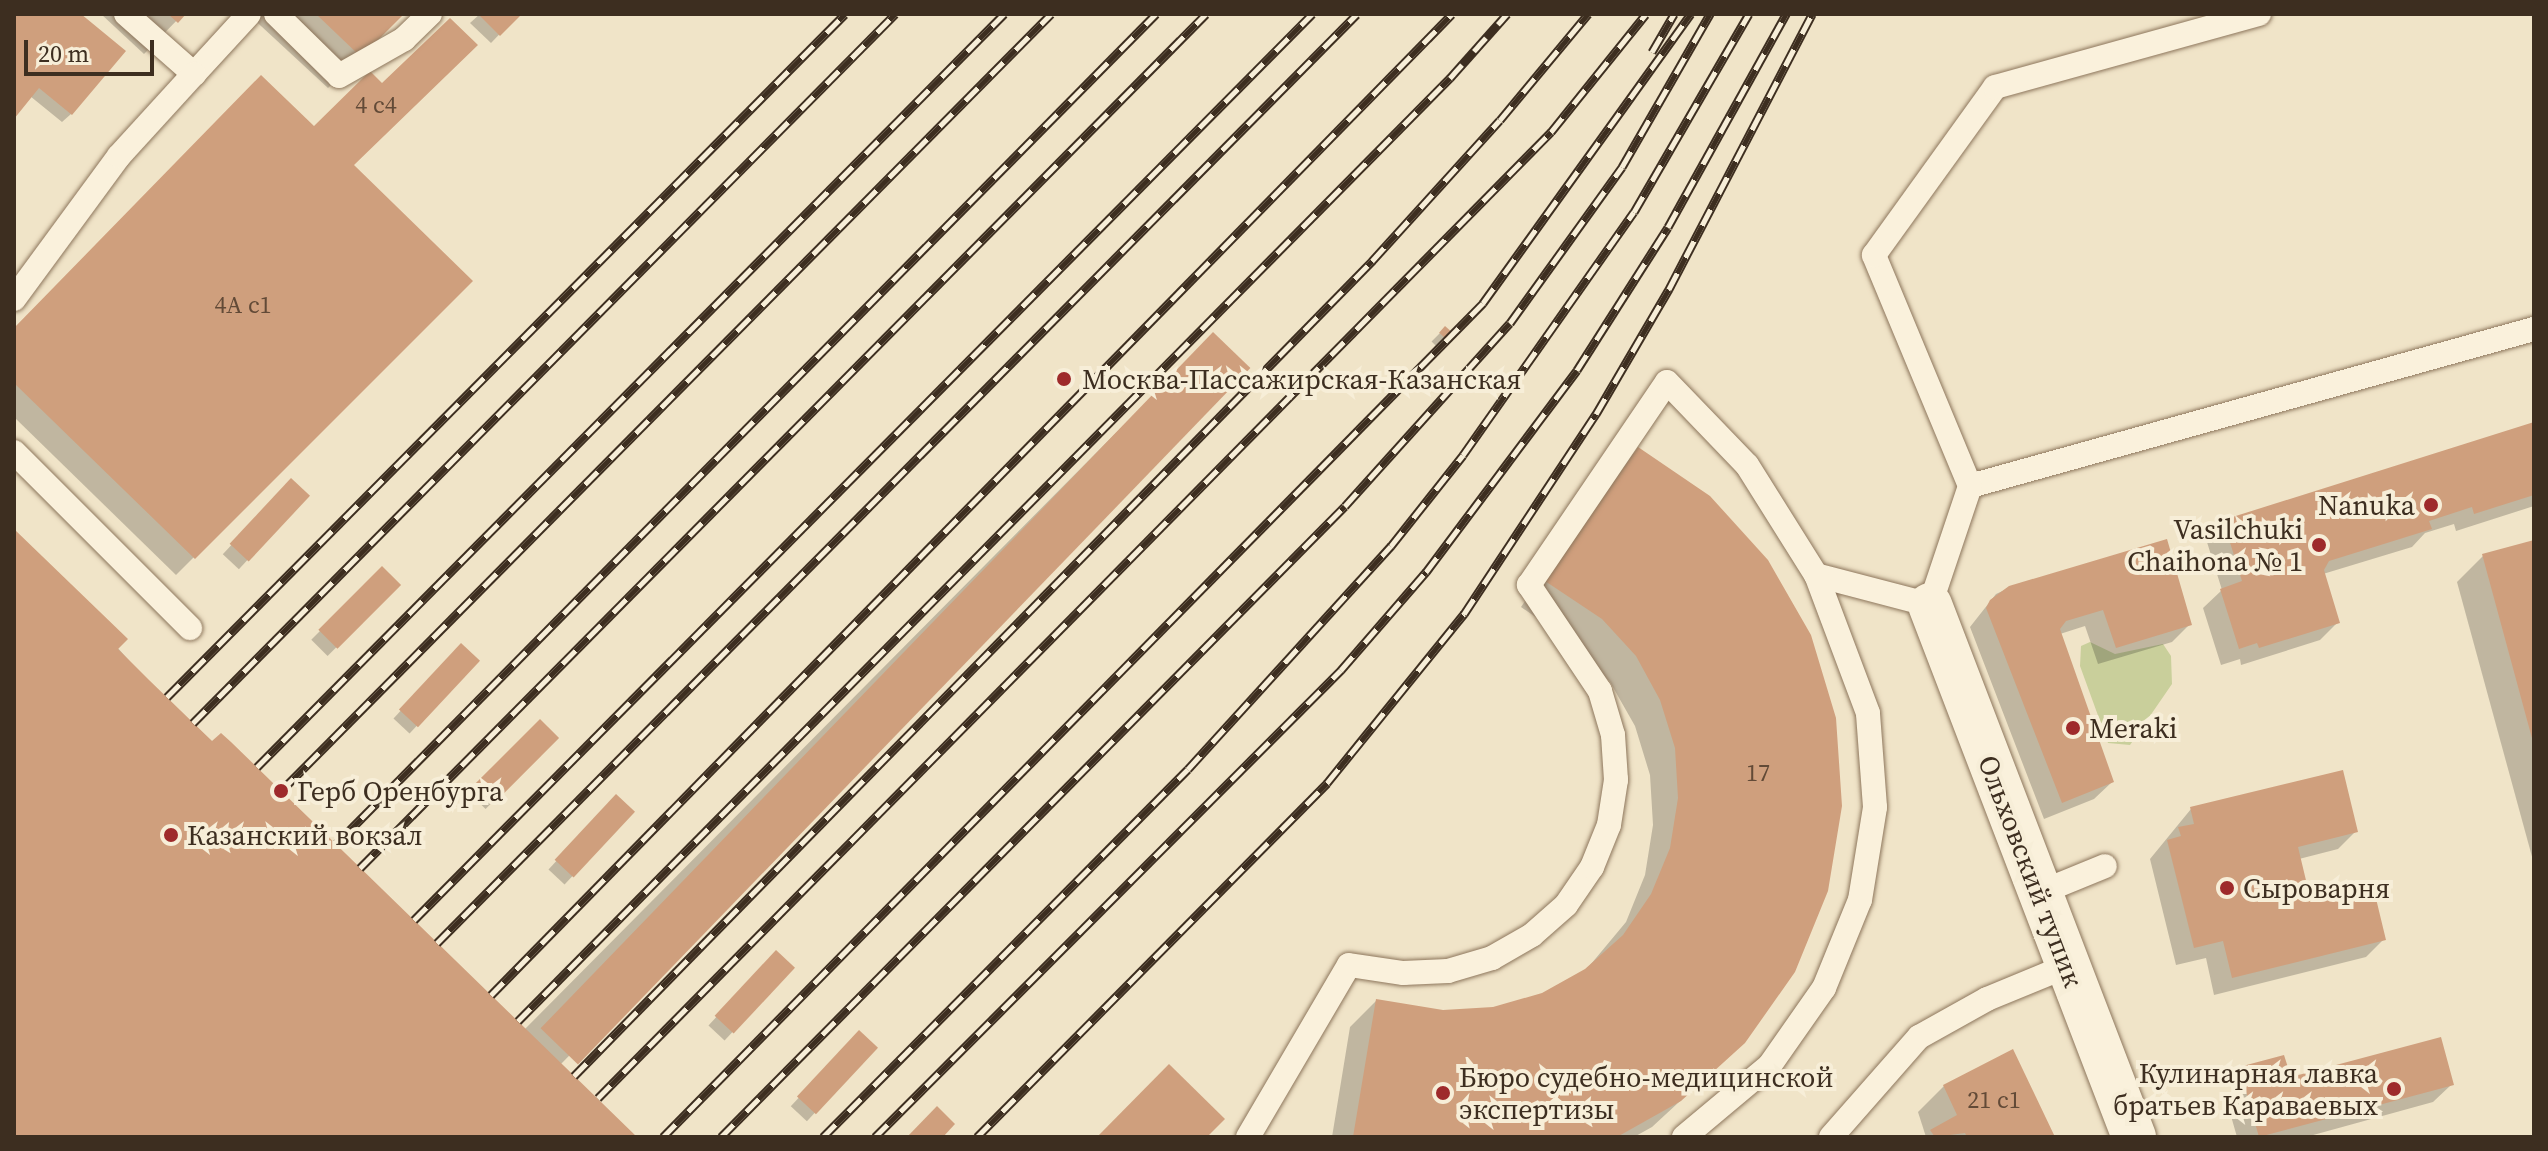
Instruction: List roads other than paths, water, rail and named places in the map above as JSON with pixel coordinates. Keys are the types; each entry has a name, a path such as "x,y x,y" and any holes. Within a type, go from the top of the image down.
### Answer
{"street":[{"name":"Ольховский тупик","path":"1930,605 2134,1137"}],"lane":[{"path":"126,14 194,74"},
{"path":"14,299 119,156 249,14"},
{"path":"276,14 339,76 404,39 430,14"},
{"path":"1816,575 1930,605 1970,486 1874,255 1995,87 2259,14"},
{"path":"1970,486 2534,329"},
{"path":"1248,1137 1349,965 1403,973 1448,971 1492,958 1532,935 1566,905 1592,867 1609,825 1616,780 1613,735 1592,678 1529,585 1667,382 1747,465 1816,575 1868,713 1875,807 1860,900 1824,988 1770,1065 1684,1137"},
{"path":"14,452 190,628"},
{"path":"2039,893 2105,866"},
{"path":"1831,1137 1919,1037 1987,999 2067,966"}],"railway":[{"path":"167,697 845,14"},
{"path":"193,723 895,14"},
{"path":"257,767 1004,14"},
{"path":"281,791 1051,14"},
{"path":"336,844 1156,14"},
{"path":"360,868 1206,14"},
{"path":"414,920 1312,14"},
{"path":"437,943 1357,14"},
{"path":"491,995 1452,14"},
{"path":"518,1021 1450,78 1507,14"},
{"path":"574,1076 1372,261 1500,120 1588,14"},
{"path":"598,1098 1551,132 1646,14"},
{"path":"1652,52 1674,14"},
{"path":"663,1137 1483,303 1691,14"},
{"path":"721,1137 1345,506 1510,323 1622,167 1710,14"},
{"path":"823,1137 1188,769 1391,546 1463,455 1634,212 1749,14"},
{"path":"875,1137 1341,670 1426,572 1577,370 1668,227 1786,14"},
{"path":"977,1137 1327,783 1464,614 1596,414 1669,289 1812,14"}],"place":[{"name":"Москва-Пассажирская-Казанская","path":"1064,379"},
{"name":"Nanuka","path":"2431,505"},
{"name":"Vasilchuki Chaihona № 1","path":"2319,545"},
{"name":"Meraki","path":"2073,728"},
{"name":"Герб Оренбурга","path":"281,791"},
{"name":"Казанский вокзал","path":"171,835"},
{"name":"Сыроварня","path":"2227,888"},
{"name":"Кулинарная лавка братьев Караваевых","path":"2394,1089"},
{"name":"Бюро судебно-медицинской экспертизы","path":"1443,1093"}]}
